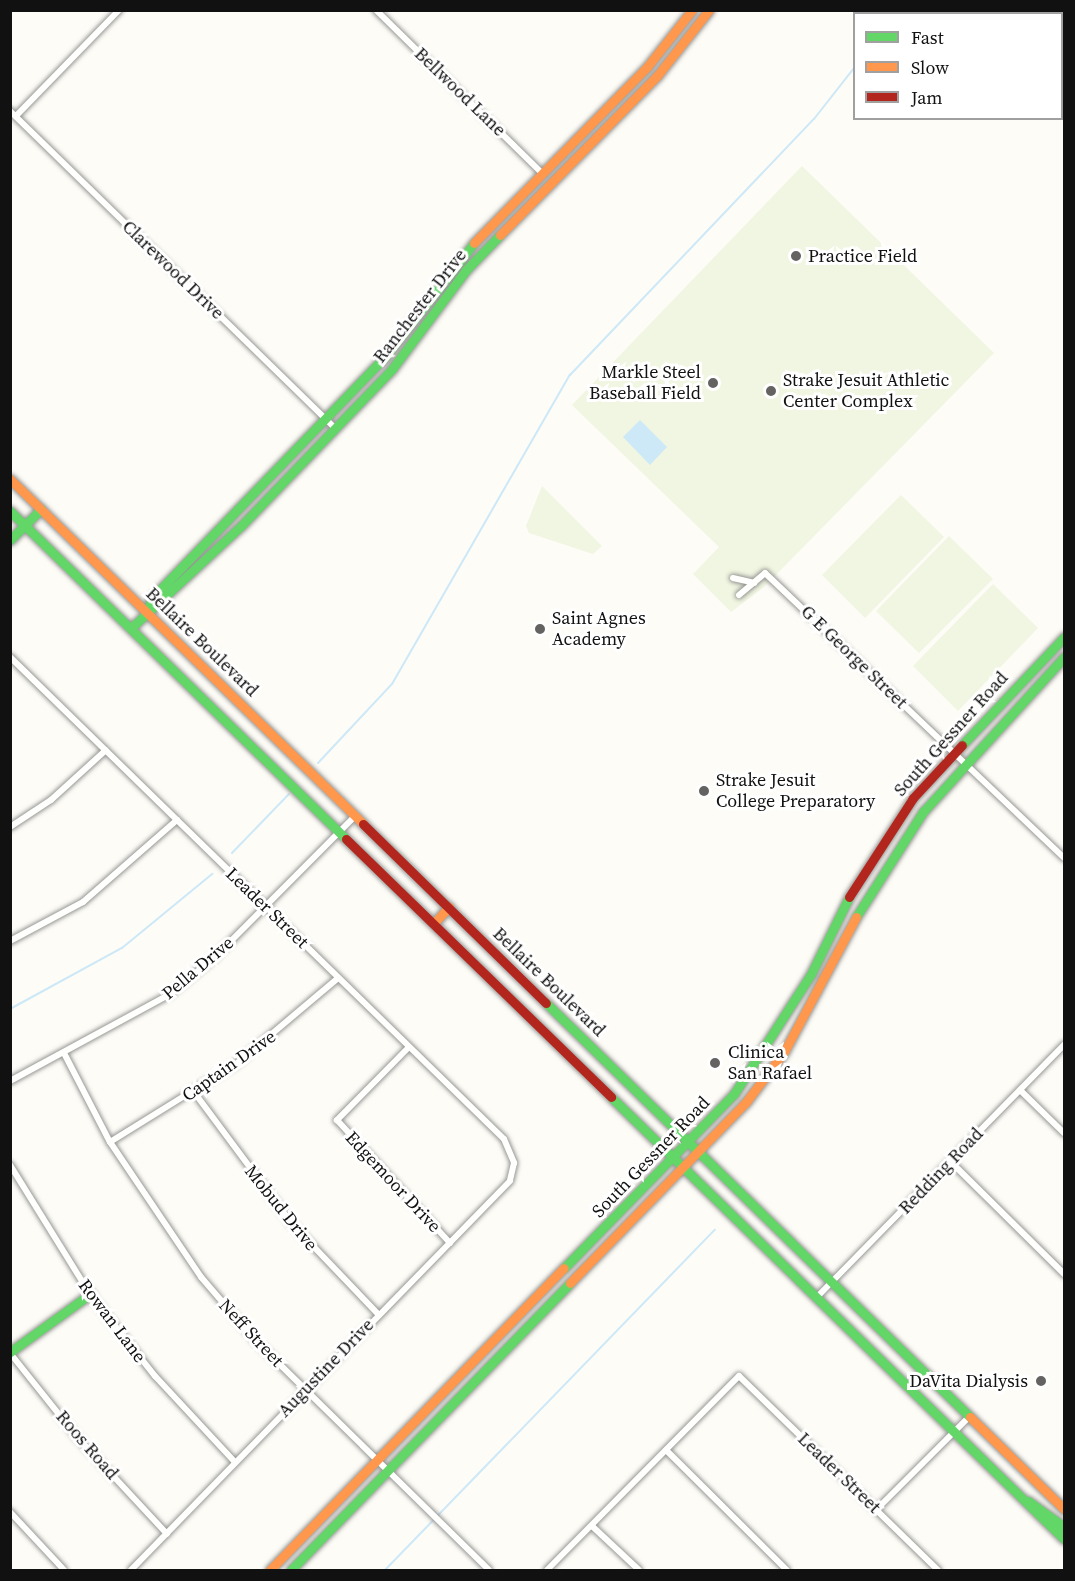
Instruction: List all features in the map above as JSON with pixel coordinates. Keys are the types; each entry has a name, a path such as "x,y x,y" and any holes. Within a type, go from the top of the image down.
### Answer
{"main road":[{"name":"Ranchester Drive","path":"147,612 150,600 396,345 439,282 632,82 692,10"},
{"name":"Ranchester Drive","path":"131,628 147,612 158,608 242,525 407,352 483,253 684,46 709,10"},
{"path":"632,82 641,91"},
{"path":"564,153 572,162"},
{"path":"474,244 483,253"},
{"path":"396,345 407,352"},
{"name":"Bellaire Boulevard","path":"10,479 1065,1509"},
{"path":"10,540 41,509"},
{"name":"Bellaire Boulevard","path":"10,511 534,1019 1065,1539"},
{"path":"231,514 242,525"},
{"path":"194,555 202,564"},
{"name":"South Gessner Road","path":"270,1570 690,1143 734,1094 769,1042 877,851 954,752 1065,637"},
{"name":"South Gessner Road","path":"291,1570 700,1152 784,1052 895,852 966,761 1065,657"},
{"path":"1032,669 1042,681"},
{"path":"434,923 449,907"},
{"path":"534,1019 549,1005"},
{"path":"769,1042 784,1052"},
{"path":"571,1262 582,1273"},
{"path":"10,1353 90,1294"},
{"path":"479,1357 489,1368"},
{"path":"1023,1499 1044,1508 1065,1527"}],"street":[{"path":"13,113 120,10"},
{"name":"Bellwood Lane","path":"376,10 543,174"},
{"name":"Clarewood Drive","path":"13,113 335,428"},
{"name":"G E George Street","path":"733,579 754,583 765,573 782,586 954,752"},
{"path":"739,595 754,583"},
{"name":"Leader Street","path":"10,657 504,1139 514,1163"},
{"path":"10,827 51,800 106,750"},
{"path":"954,752 1065,858"},
{"name":"Pella Drive","path":"10,1081 65,1055 170,994 266,907 355,816"},
{"path":"10,941 83,902 177,820"},
{"name":"Captain Drive","path":"110,1142 194,1092 291,1022 338,978"},
{"name":"Redding Road","path":"817,1297 1065,1045"},
{"name":"Edgemoor Drive","path":"410,1047 337,1120 450,1243"},
{"name":"Neff Street","path":"65,1055 110,1142 201,1277 305,1390 489,1570"},
{"path":"1020,1090 1065,1133"},
{"name":"Mobud Drive","path":"194,1092 279,1208 379,1315"},
{"path":"950,1161 1065,1274"},
{"name":"Augustine Drive","path":"131,1570 510,1181 514,1163"},
{"name":"Rowan Lane","path":"10,1165 90,1294 155,1376 235,1462"},
{"name":"Roos Road","path":"10,1353 77,1437 167,1534"},
{"name":"Leader Street","path":"666,1450 739,1376 938,1570"},
{"path":"876,1510 953,1430 970,1416"},
{"path":"547,1570 666,1450 787,1570"},
{"path":"10,1512 64,1570"},
{"path":"592,1526 639,1570"}],"green space":[{"name":"Strake Jesuit Athletic Center Complex","path":"802,166 994,353 764,587 731,612 693,574 719,547 572,405"},
{"path":"542,486 602,546 593,554 529,533 526,526"},
{"path":"901,495 944,537 865,618 822,575"},
{"path":"949,536 993,579 919,653 876,611"},
{"path":"993,584 1038,628 958,711 913,666"}],"water":[{"path":"640,420 667,447 650,465 623,437"}],"waterway":[{"path":"318,763 392,684 570,375 814,119 853,69"},
{"path":"232,853 289,794"},
{"path":"10,1009 122,948 212,874"},
{"path":"385,1570 715,1230"}],"traffic: fast":[{"path":"131,628 242,525 392,369 466,270 500,235"},
{"path":"147,612 152,598 384,358 474,243"},
{"path":"10,540 41,509"},
{"path":"10,511 346,839"},
{"path":"962,745 1064,637"},
{"path":"856,917 923,812 1064,657"},
{"path":"564,1268 734,1094 811,974 849,897"},
{"path":"546,1003 970,1417"},
{"path":"611,1097 1064,1539"},
{"path":"291,1570 570,1283"},
{"path":"10,1352 90,1294"},
{"path":"1028,1501 1064,1527"}],"traffic: slow":[{"path":"474,243 647,67 692,10"},
{"path":"500,235 657,76 709,10"},
{"path":"10,479 363,824"},
{"path":"434,923 449,907"},
{"path":"570,1283 746,1102 784,1052 856,917"},
{"path":"270,1570 564,1268"},
{"path":"970,1417 1064,1509"}],"traffic: jam":[{"path":"849,897 913,798 962,745"},
{"path":"363,824 546,1003"},
{"path":"346,839 611,1097"}],"place":[{"name":"Practice Field","path":"796,256"},
{"name":"Markle Steel Baseball Field","path":"713,383"},
{"name":"Strake Jesuit Athletic Center Complex","path":"771,391"},
{"name":"Saint Agnes Academy","path":"540,629"},
{"name":"Strake Jesuit College Preparatory","path":"704,791"},
{"name":"Clinica San Rafael","path":"715,1063"},
{"name":"DaVita Dialysis","path":"1041,1381"}]}
